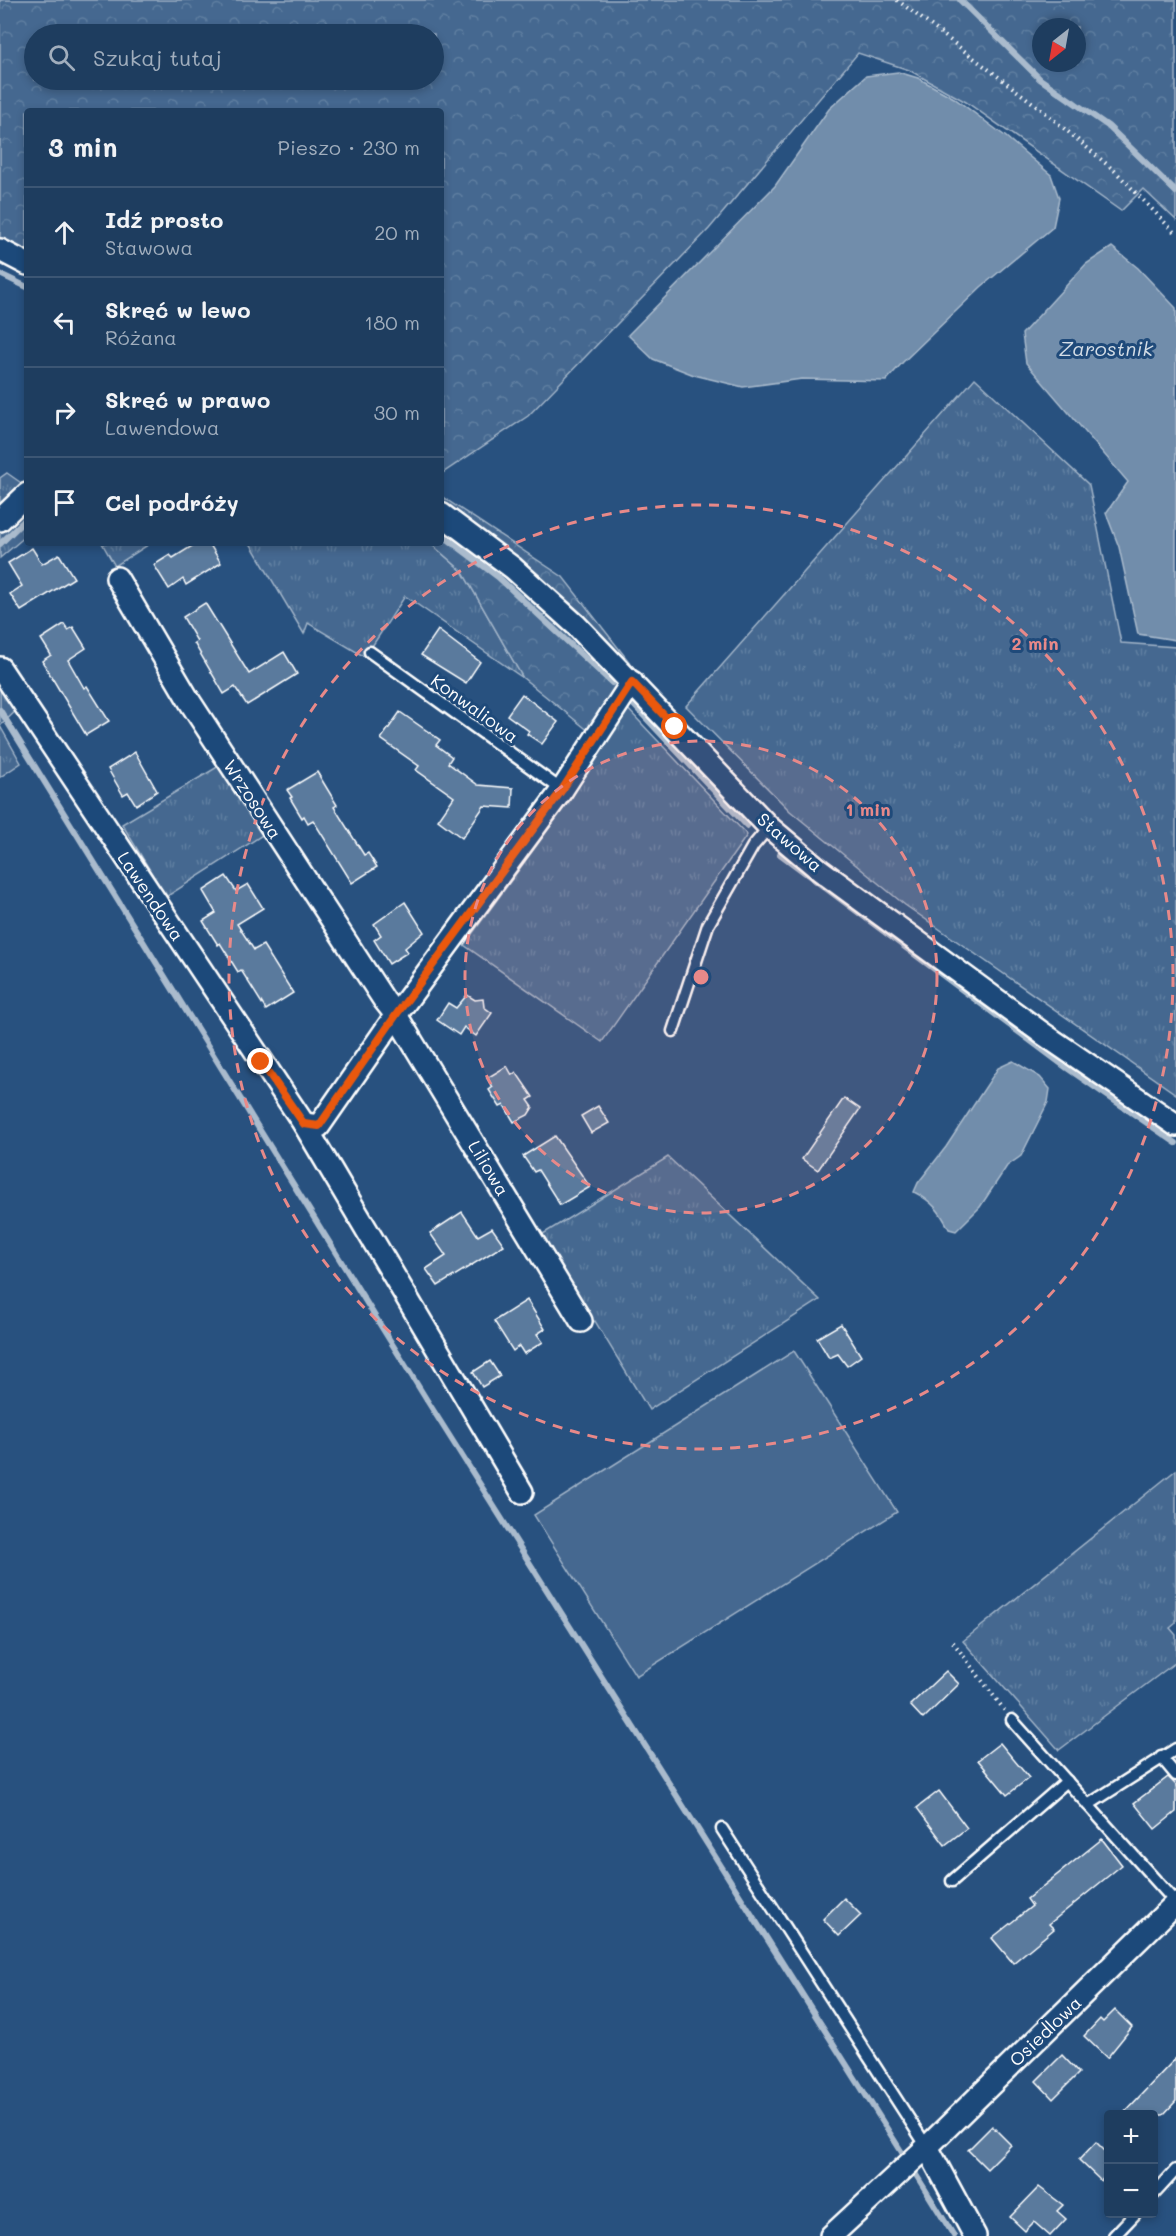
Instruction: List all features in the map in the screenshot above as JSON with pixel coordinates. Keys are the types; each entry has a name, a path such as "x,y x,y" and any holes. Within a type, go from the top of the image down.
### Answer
{"street":[{"path":"0,250 24,262"},
{"path":"0,520 24,497"},
{"name":"Stawowa","path":"444,516 513,568 576,625 769,827 820,870 1042,1034 1176,1125"},
{"name":"Wrzosowa","path":"117,578 190,702 396,1015"},
{"name":"Lawendowa","path":"0,668 304,1124 522,1492"},
{"path":"304,1124 319,1126 396,1015 562,790 632,682"},
{"name":"Liliowa","path":"396,1015 581,1321"},
{"name":"Osiedlowa","path":"831,2236 921,2153 1176,1903"},
{"path":"921,2153 975,2236"}],"lane":[{"name":"Konwaliowa","path":"370,652 562,790"},
{"path":"672,1030 708,925 753,846 769,827"},
{"path":"1012,1720 1176,1903"},
{"path":"1088,1805 1176,1749"},
{"path":"1161,1758 1176,1775"},
{"path":"952,1881 1067,1781"},
{"path":"723,1829 921,2153"},
{"path":"1158,2189 1176,2169"},
{"path":"1114,2236 1131,2218"}],"path":[{"path":"897,0 1049,116 1116,172 1176,234"},
{"path":"953,1642 1012,1720"}],"green space":[{"path":"0,0 1176,0 1176,220 1143,189 1121,211 966,102 909,70 858,53 709,229 528,416 444,472 444,108 24,108 24,252 0,240"},
{"path":"975,378 1089,485 1121,643 1176,647 1176,1094 905,905 790,811 686,706"},
{"path":"7,473 24,485 24,490 0,513 0,478"},
{"path":"444,498 563,577 634,668 590,732 523,678 462,571 433,546 444,546"},
{"path":"24,508 24,538 0,558 0,530"},
{"path":"104,546 146,546 115,566"},
{"path":"252,546 433,546 462,571 523,678 405,596 365,657 308,623 304,634"},
{"path":"0,685 20,707 0,726"},
{"path":"625,706 747,835 602,1042 464,945 572,797"},
{"path":"0,726 21,763 0,777"},
{"path":"224,763 267,832 166,897 122,824"},
{"path":"668,1157 820,1300 649,1410 595,1321 591,1324 538,1237"},
{"path":"794,1351 897,1512 636,1676 534,1515"},
{"path":"1176,1470 1176,1623 1170,1628 1176,1635 1176,1662 1059,1750 963,1641"}],"water":[{"path":"898,72 918,78 954,98 1005,136 1051,175 1059,198 1053,227 981,287 886,381 802,379 743,387 694,375 653,359 628,335 775,186 829,109 866,76"},
{"name":"Zarostnik","path":"1112,247 1138,268 1176,308 1176,640 1138,634 1119,547 1106,513 1128,482 1026,363 1022,334 1086,264"},
{"path":"1013,1061 1040,1077 1050,1089 1048,1102 1021,1156 1007,1166 980,1207 956,1231 949,1229 935,1207 914,1192 998,1068"}],"building":[{"path":"192,546 211,546 221,563 186,585 183,579 169,589 154,565 170,555 173,558"},
{"path":"32,548 42,564 59,554 74,578 21,611 10,594 22,586 8,563"},
{"path":"205,603 249,674 284,652 297,674 247,705 235,687 224,694 194,643 197,641 183,617"},
{"path":"64,624 68,630 73,627 86,648 68,660 84,688 87,686 109,721 86,735 42,661 51,655 41,639"},
{"path":"438,630 480,662 466,683 421,655"},
{"path":"522,694 558,722 542,744 527,734 529,731 507,715"},
{"path":"400,712 440,740 436,745 452,757 448,763 478,785 513,788 512,808 484,806 462,838 438,820 454,797 416,770 419,766 381,739"},
{"path":"135,752 157,791 136,805 128,792 123,795 108,769"},
{"path":"317,772 337,805 334,807 364,855 368,853 377,867 352,883 313,820 308,823 304,816 302,818 287,790"},
{"path":"226,876 236,891 248,884 263,908 237,924 254,950 263,945 293,993 266,1010 241,970 238,972 203,921 216,913 203,891"},
{"path":"405,902 424,932 405,948 408,952 389,964 374,940 381,935 374,924"},
{"path":"467,995 475,1000 483,999 484,1007 492,1013 476,1036 464,1027 459,1035 437,1020 448,1003 456,1008"},
{"path":"507,1066 512,1075 516,1072 533,1097 528,1100 533,1107 528,1115 514,1122 504,1105 500,1107 489,1090 493,1087 487,1078"},
{"path":"844,1098 860,1109 818,1170 802,1159"},
{"path":"598,1106 609,1123 591,1133 581,1116"},
{"path":"555,1136 590,1187 560,1205 538,1170 534,1172 523,1156"},
{"path":"462,1212 478,1236 492,1228 504,1245 438,1286 426,1269 446,1256 430,1233"},
{"path":"527,1300 545,1329 537,1334 543,1342 524,1354 519,1346 513,1351 494,1321"},
{"path":"841,1324 861,1356 847,1366 838,1354 829,1358 817,1338"},
{"path":"490,1361 500,1376 482,1387 473,1372"},
{"path":"946,1671 959,1684 923,1719 910,1705"},
{"path":"1000,1743 1029,1778 1007,1795 978,1760"},
{"path":"1168,1777 1176,1785 1176,1812 1155,1829 1134,1803"},
{"path":"939,1791 967,1828 945,1845 917,1808"},
{"path":"1102,1839 1122,1865 1049,1924 1054,1929 1013,1963 992,1938 1032,1906 1027,1899"},
{"path":"844,1898 861,1915 839,1936 823,1919"},
{"path":"1115,2010 1132,2027 1107,2058 1084,2036 1100,2019 1103,2022"},
{"path":"1062,2055 1079,2073 1053,2099 1036,2081"},
{"path":"1176,2058 1176,2101 1163,2115 1158,2115 1158,2110 1127,2110"},
{"path":"992,2126 1011,2145 987,2169 968,2150"},
{"path":"1096,2142 1104,2150 1104,2178 1101,2181 1079,2160"},
{"path":"1039,2187 1063,2205 1057,2211 1066,2219 1050,2236 1034,2222 1025,2231 1010,2217"}],"waterway":[{"path":"960,0 1040,79 1108,126 1176,192"},
{"path":"0,274 24,286"},
{"path":"0,544 24,521"},
{"path":"444,536 498,577 612,683"},
{"path":"630,701 747,826"},
{"path":"0,710 428,1402 903,2154"},
{"path":"780,854 1067,1068 1176,1143"},
{"path":"913,2170 954,2236"}],"route":[{"path":"261,1062 304,1124 319,1126 396,1015 562,790 632,682 675,727"}]}
